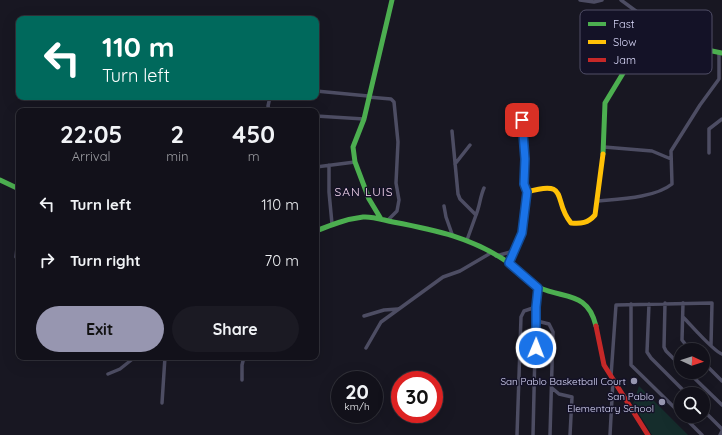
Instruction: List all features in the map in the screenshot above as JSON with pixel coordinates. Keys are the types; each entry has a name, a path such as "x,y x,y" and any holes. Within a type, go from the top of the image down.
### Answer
{"street":[{"path":"380,219 369,199 355,162 353,147 364,119 392,0"},
{"path":"580,0 594,2 602,0"},
{"path":"621,0 635,10"},
{"path":"597,201 620,199 654,193 672,184 671,152 700,105 719,79 721,53"},
{"path":"527,192 538,188 548,188 557,192 562,198 566,218 571,223 585,224 592,220 595,215 604,147 605,103 622,74"},
{"path":"319,91 391,99 394,102 398,142 396,183 399,200 397,211 388,220"},
{"path":"509,263 522,233 527,192 524,184 524,131 520,108"},
{"path":"319,116 364,119"},
{"path":"709,153 709,129 722,118"},
{"path":"452,130 458,194 460,199 476,215"},
{"path":"455,164 470,145"},
{"path":"604,147 652,151 671,159"},
{"path":"319,167 355,162"},
{"path":"329,165 329,192 332,224"},
{"path":"0,180 16,188"},
{"path":"467,240 480,205 480,195 484,188"},
{"path":"444,206 452,234"},
{"path":"319,230 332,224 364,217 388,220 452,234 467,240 489,254 509,263 538,288 564,294 582,301 589,308 594,318 602,360 648,435"},
{"path":"495,256 514,251"},
{"path":"366,348 381,322 443,277 460,271 489,254"},
{"path":"533,435 537,321 536,307 538,288"},
{"path":"665,303 664,347 666,352 674,359"},
{"path":"683,303 682,340 684,343"},
{"path":"610,435 616,305 712,303 711,345"},
{"path":"631,304 631,365 674,407"},
{"path":"648,304 647,352 650,358 680,387"},
{"path":"517,435 521,317 524,311 536,307"},
{"path":"364,316 384,310 399,309"},
{"path":"683,317 715,351 722,354"},
{"path":"537,321 549,324 553,328 550,435"},
{"path":"108,374 120,369 132,360"},
{"path":"162,403 165,360"},
{"path":"242,380 243,360"},
{"path":"710,369 722,381"},
{"path":"695,379 722,405"},
{"path":"552,388 559,394 572,397 570,435"},
{"path":"710,417 722,430 720,435"},
{"path":"690,423 702,435"}],"green space":[{"path":"639,386 674,421 674,423 676,423 688,435 652,435 633,404"}],"traffic: fast":[{"path":"381,219 369,199 355,162 353,147 364,119 392,0"},
{"path":"712,51 722,53"},
{"path":"603,154 605,103 623,74"},
{"path":"0,180 16,188"},
{"path":"319,230 333,224 366,217 424,228 454,236 495,254 513,266 536,286 575,298 582,302 588,307 596,326"}],"traffic: slow":[{"path":"509,263 523,233 527,192 550,188 555,190 558,194 565,215 571,223 584,222 590,220 595,215 603,154"}],"traffic: jam":[{"path":"596,326 604,365 648,435"}],"place":[{"name":"San Pablo Basketball Court","path":"634,381"},
{"name":"San Pablo Elementary School","path":"662,402"}],"district":[{"name":"SAN LUIS","path":"364,191"}],"route":[{"path":"522,120 525,159 524,184 527,192 522,233 509,263 538,288 536,307 536,348"}]}
